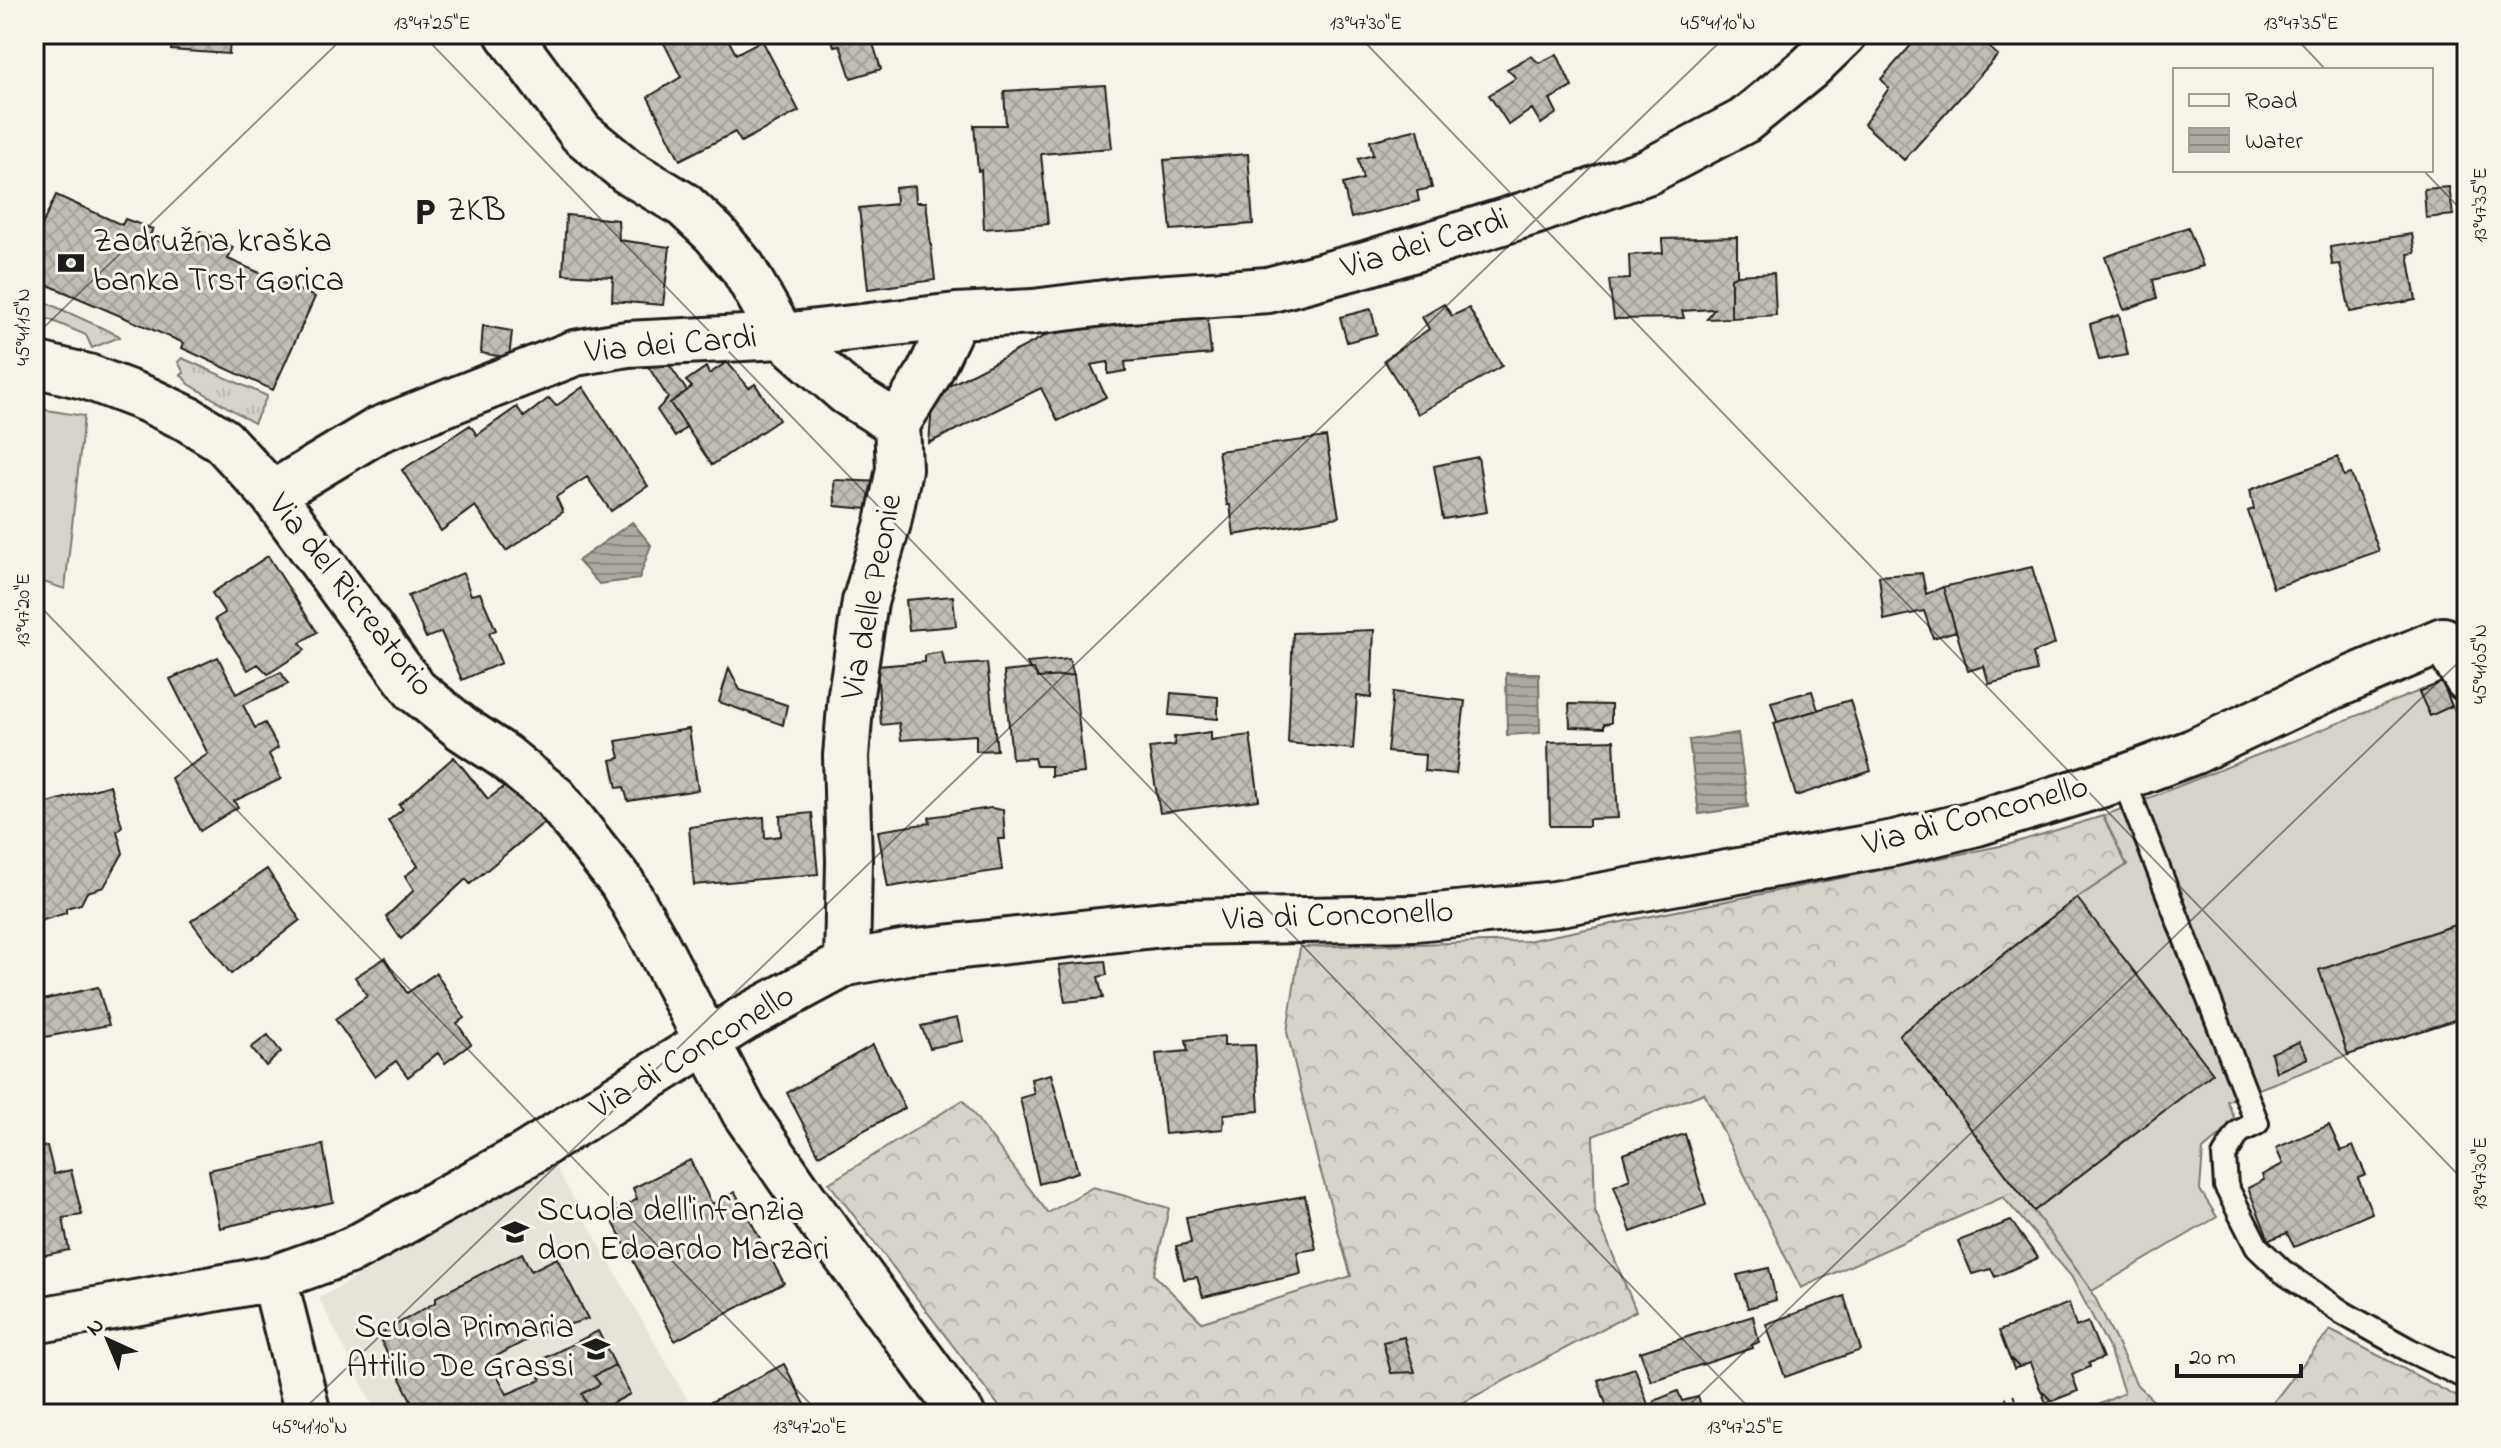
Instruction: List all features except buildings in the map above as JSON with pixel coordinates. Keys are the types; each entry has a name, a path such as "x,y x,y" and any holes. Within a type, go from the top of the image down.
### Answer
{"street":[{"path":"508,34 581,133 627,171 684,205 715,234 743,268 782,336 846,392 897,424 928,375 956,316"},
{"name":"Via dei Cardi","path":"272,494 378,430 575,353 627,344 782,336 956,316 1033,312 1128,300 1268,290 1366,264 1537,211 1649,171 1744,121 1809,68 1844,34"},
{"name":"Via del Ricreatorio","path":"34,364 88,377 188,419 222,440 272,494 415,690 555,798 622,883 744,1112 795,1187 962,1414"},
{"name":"Via delle Peonie","path":"847,963 849,861 846,756 851,694 865,602 888,523 899,469 897,424"},
{"name":"Via di Conconello","path":"34,1321 274,1278 352,1250 525,1155 706,1042 847,963 907,952 1182,922 1416,918 1555,904 1894,843 1977,823 2123,778 2193,752 2320,692 2455,636 2467,679"},
{"path":"274,1278 308,1414"}],"lane":[{"path":"2123,778 2257,1123 2239,1132 2224,1156 2226,1186 2257,1247 2282,1271 2343,1313 2467,1378"}],"path":[{"path":"1968,1414 2020,1395"}],"shaded area":[{"name":"Scuola dell'infanzia don Edoardo Marzari","path":"555,1166 688,1401 663,1414 377,1414 319,1298"}],"green space":[{"path":"34,297 120,337 92,348 86,335 34,313"},
{"path":"182,358 267,396 254,423 189,384 181,375 184,373 178,362"},
{"path":"34,408 84,416 65,589 34,579"},
{"path":"2442,682 2467,730 2467,1016 2348,1055 2227,1101 2236,1122 2203,1150 2200,1190 2217,1217 2092,1291 1899,1035 2077,898 2127,865 2103,816"},
{"path":"2103,816 2127,865 2077,898 1899,1035 2092,1291 2137,1385 2167,1414 2079,1414 2124,1393 2108,1346 2071,1276 2003,1197 1801,1288 1704,1093 1593,1136 1595,1211 1636,1311 1464,1402 1449,1414 1005,1414 829,1183 963,1100 1048,1213 1093,1187 1169,1208 1154,1275 1202,1322 1351,1276 1318,1162 1287,1032 1300,947 1527,941 2010,844"},
{"path":"2330,1330 2467,1402 2467,1414 2264,1414"}],"water":[{"path":"632,522 651,545 639,579 599,584 578,561"},
{"path":"1506,673 1539,673 1540,733 1507,735"},
{"path":"1738,733 1748,807 1699,814 1689,740"}],"place":[{"name":"ZKB","path":"425,212"},
{"name":"Zadružna kraška banka Trst Gorica","path":"71,263"},
{"name":"Scuola dell'infanzia don Edoardo Marzari","path":"515,1232"},
{"name":"Scuola Primaria Attilio De Grassi","path":"596,1349"}]}
